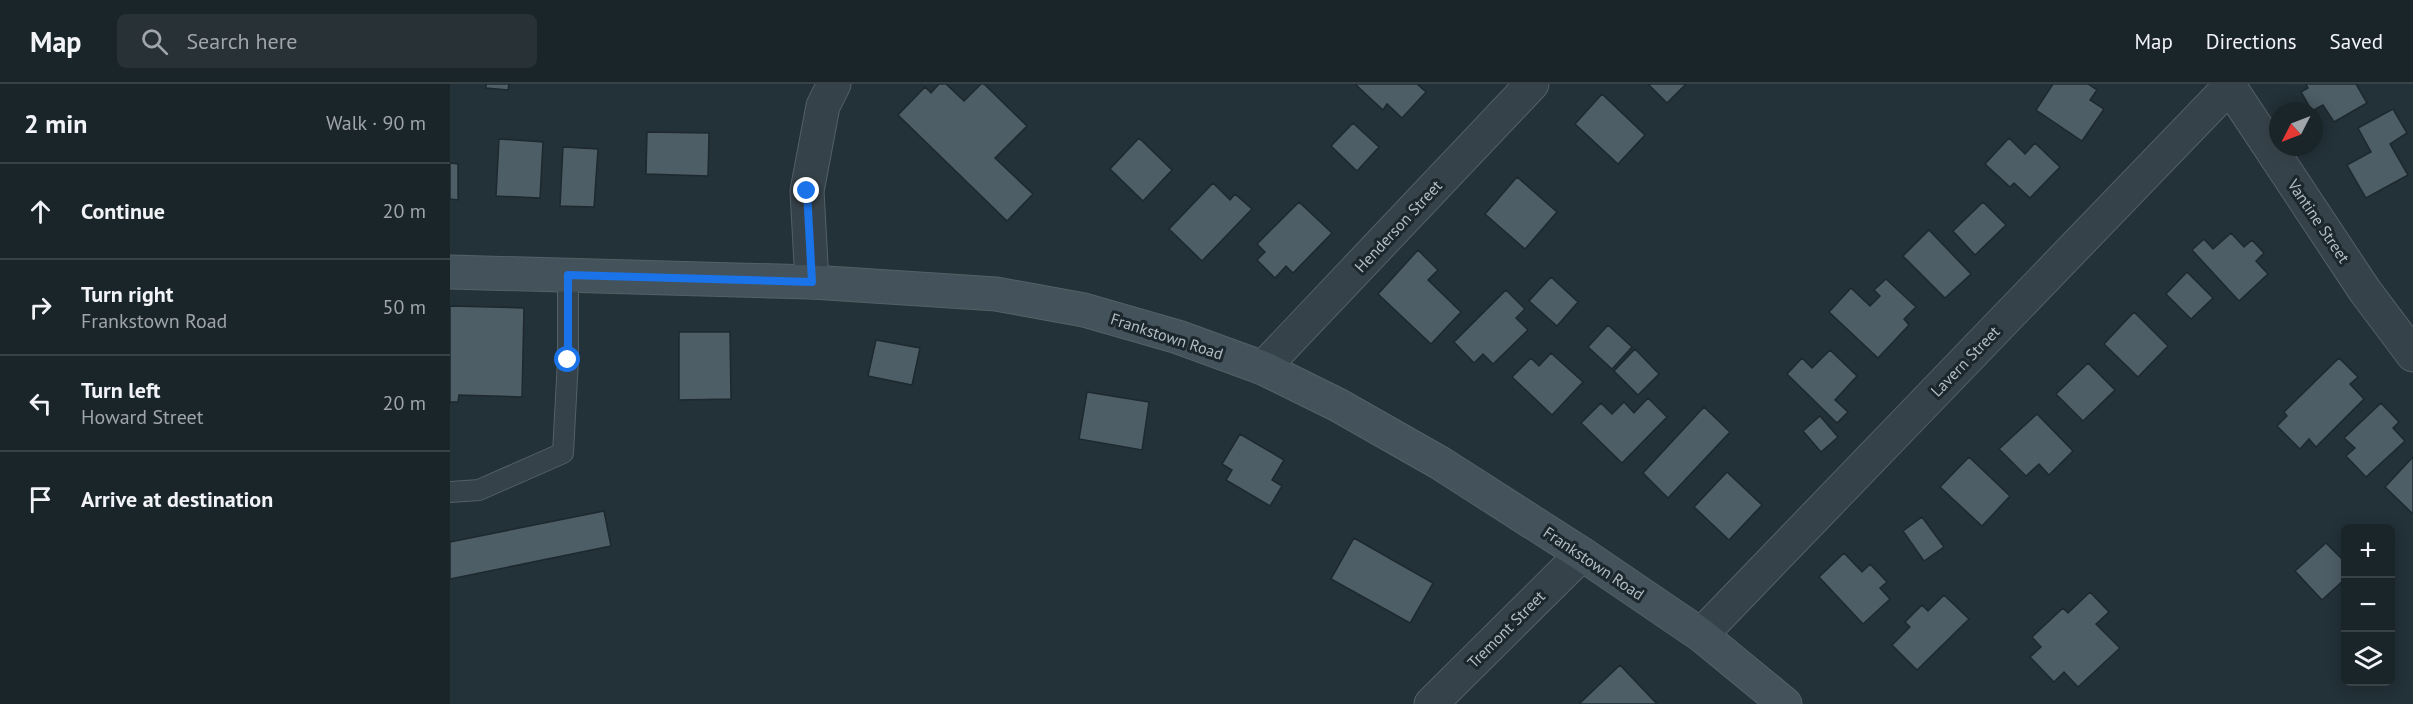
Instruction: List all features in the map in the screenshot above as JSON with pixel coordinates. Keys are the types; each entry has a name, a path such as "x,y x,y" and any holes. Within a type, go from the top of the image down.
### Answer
{"main road":[{"name":"Frankstown Road","path":"450,272 812,282 996,294 1084,310 1178,337 1263,368 1338,405 1440,463 1582,554 1701,636 1785,704"}],"street":[{"path":"812,282 807,191 823,106 834,84"},
{"name":"Henderson Street","path":"1263,368 1532,84"},
{"name":"Vantine Street","path":"2229,85 2366,291 2413,355"},
{"name":"Lavern Street","path":"1701,636 2229,85"},
{"name":"Tremont Street","path":"1431,704 1582,554"}],"lane":[{"path":"450,492 480,490 563,453 568,360 568,275"}],"building":[{"path":"486,84 509,84 508,90 486,88"},
{"path":"939,84 946,84 964,101 981,84 984,84 1027,126 995,158 1033,194 1007,221 898,115 925,87 931,93"},
{"path":"1355,84 1417,84 1426,92 1402,118 1387,104 1383,110"},
{"path":"1648,84 1686,84 1667,103"},
{"path":"2053,84 2088,84 2097,90 2090,100 2104,109 2082,141 2036,110"},
{"path":"2306,84 2356,84 2367,103 2334,122 2323,102 2307,102 2301,92 2308,88"},
{"path":"1602,94 1645,135 1618,164 1575,124"},
{"path":"2393,109 2407,133 2390,144 2408,175 2366,198 2347,165 2371,152 2358,128"},
{"path":"1353,123 1379,147 1357,171 1331,146"},
{"path":"647,132 709,133 708,176 646,174"},
{"path":"1139,138 1172,170 1143,201 1110,169"},
{"path":"2009,138 2025,154 2035,143 2060,167 2030,198 2014,183 2010,187 1985,164"},
{"path":"499,139 543,142 540,198 496,196"},
{"path":"563,147 598,149 594,207 560,206"},
{"path":"450,163 458,164 458,200 450,199"},
{"path":"1517,177 1557,212 1525,249 1485,214"},
{"path":"1213,183 1230,200 1235,194 1252,209 1202,261 1169,229"},
{"path":"1299,202 1332,233 1293,273 1286,266 1275,278 1257,260 1265,252 1257,244"},
{"path":"1983,202 2006,225 1975,255 1953,231"},
{"path":"1929,230 1971,274 1945,298 1903,256"},
{"path":"2231,233 2244,247 2252,240 2264,253 2256,261 2268,274 2239,301 2192,250 2204,239 2213,249"},
{"path":"1418,250 1438,270 1428,280 1461,312 1431,344 1378,294"},
{"path":"2187,272 2213,298 2191,319 2166,294"},
{"path":"1551,277 1578,302 1557,326 1529,301"},
{"path":"1886,279 1916,307 1904,319 1909,325 1878,358 1829,312 1851,288 1870,306 1880,296 1874,290"},
{"path":"1506,290 1525,309 1516,318 1528,330 1493,364 1483,354 1474,363 1454,342"},
{"path":"450,306 524,308 522,397 459,395 458,402 450,402"},
{"path":"2134,312 2168,346 2138,377 2104,344"},
{"path":"1608,325 1632,347 1612,369 1588,347"},
{"path":"679,332 730,332 731,399 679,400"},
{"path":"876,340 920,348 912,385 868,376"},
{"path":"1635,349 1659,374 1638,395 1614,371"},
{"path":"1830,350 1857,376 1835,400 1848,412 1837,423 1787,374 1802,358 1812,368"},
{"path":"1551,353 1583,382 1552,415 1512,377 1531,358 1539,366"},
{"path":"2339,358 2358,377 2350,384 2364,399 2316,447 2309,439 2300,449 2277,426 2287,416 2284,412"},
{"path":"2088,363 2115,390 2083,421 2056,394"},
{"path":"1087,392 1149,402 1142,450 1079,439"},
{"path":"1648,398 1667,417 1622,463 1581,423 1601,403 1612,414 1624,402 1634,413"},
{"path":"2381,403 2399,422 2393,428 2405,441 2366,477 2346,456 2355,448 2344,438"},
{"path":"1704,407 1730,432 1668,498 1643,473"},
{"path":"2037,414 2073,451 2049,475 2039,464 2026,476 1999,449"},
{"path":"1820,416 1838,437 1821,452 1803,431"},
{"path":"1240,434 1284,460 1272,480 1282,486 1270,506 1226,480 1232,470 1222,464"},
{"path":"1969,457 2010,496 1982,526 1940,487"},
{"path":"2413,457 2413,514 2385,487"},
{"path":"1727,472 1762,505 1729,540 1694,507"},
{"path":"604,511 611,546 450,579 450,542"},
{"path":"1922,517 1944,547 1924,561 1903,531"},
{"path":"1354,538 1433,583 1410,623 1331,579"},
{"path":"2326,543 2341,558 2341,583 2322,600 2295,571"},
{"path":"1844,553 1862,572 1870,564 1887,582 1880,588 1890,599 1863,624 1819,577"},
{"path":"2090,592 2109,612 2096,624 2120,648 2078,687 2064,672 2054,682 2030,657 2041,647 2032,637 2063,608 2068,613"},
{"path":"1944,595 1969,619 1917,670 1892,645 1910,627 1905,622 1922,605 1928,611"},
{"path":"1620,665 1657,704 1579,704"}],"route":[{"path":"568,360 568,275 812,282 807,191"}]}
